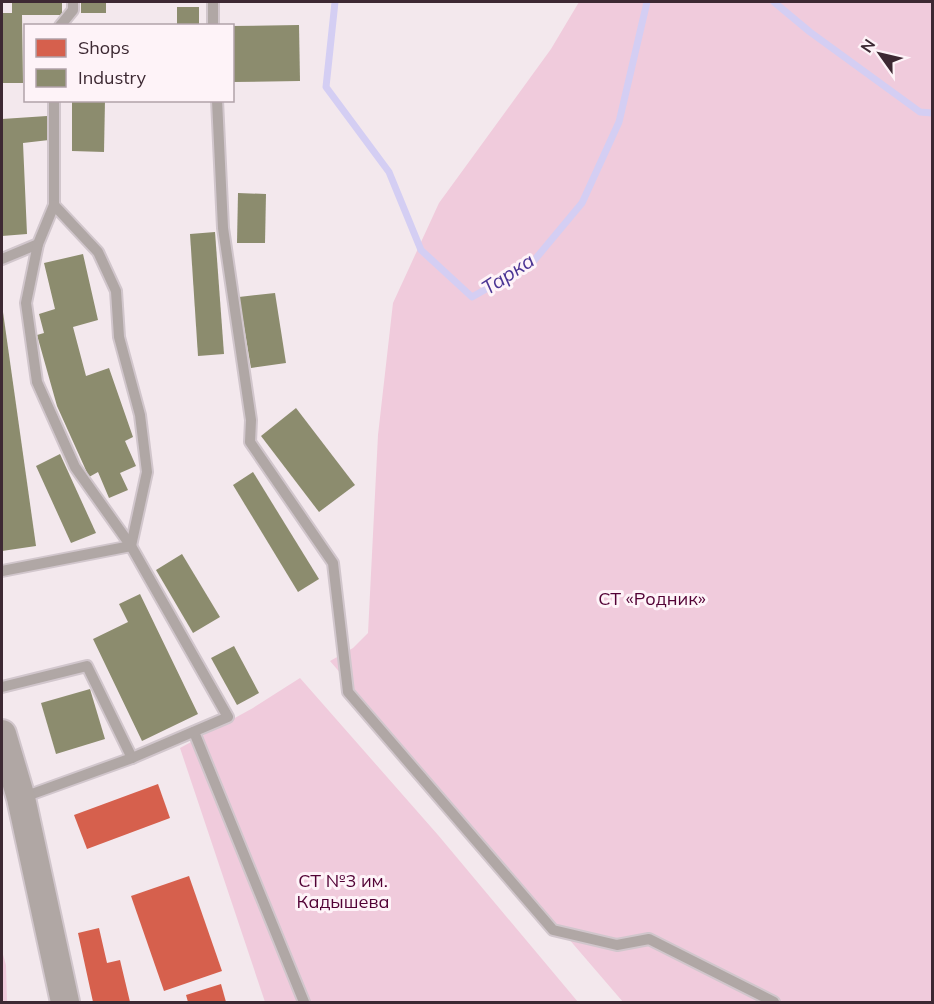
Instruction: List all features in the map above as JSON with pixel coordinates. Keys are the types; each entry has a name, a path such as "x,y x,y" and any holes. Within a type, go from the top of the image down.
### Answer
{"street":[{"path":"2,734 11,800 65,1002"}],"lane":[{"path":"62,24 73,10 73,2"},
{"path":"213,2 213,24"},
{"path":"11,800 132,758 228,717 131,546 75,467 37,382 26,303 38,244 54,206 54,102"},
{"path":"217,102 223,228 251,420 250,442 333,563 348,692 554,930 617,945 650,939 774,1002"},
{"path":"54,206 98,252 116,291 119,337 140,415 147,471 131,546"},
{"path":"2,259 38,244"},
{"path":"2,571 131,546"},
{"path":"2,687 87,666 132,758"},
{"path":"194,732 304,1002"}],"green space":[{"name":"СТ «Родник»","path":"579,2 932,2 932,1002 623,1002 330,661 353,648 368,633 378,435 393,303 439,203 551,49"},
{"name":"СТ №3 им. Кадышева","path":"300,678 438,835 578,1002 265,1002 180,748 253,708"},
{"path":"2,951 6,965 7,1002 2,1002"}],"building: Shops":[{"path":"158,784 170,818 87,849 74,815"},
{"path":"189,876 222,971 164,991 131,896"},
{"path":"99,928 107,963 120,960 130,1002 93,1002 78,933"},
{"path":"221,984 226,1002 188,1002 186,995"}],"building: Industry":[{"path":"12,2 62,2 62,15 22,15 23,83 2,83 2,13 12,13"},
{"path":"81,2 106,2 106,13 81,13"},
{"path":"177,7 199,7 199,24 177,24"},
{"path":"299,25 300,81 234,82 234,26"},
{"path":"72,102 105,102 104,152 72,151"},
{"path":"47,116 49,140 23,143 27,234 2,236 2,119"},
{"path":"238,193 266,194 265,243 237,243"},
{"path":"215,232 224,354 198,356 190,234"},
{"path":"83,254 98,320 73,327 86,376 109,368 133,437 125,441 136,466 120,473 128,490 109,498 98,472 89,477 57,406 37,335 44,333 39,314 55,309 44,263"},
{"path":"275,293 286,363 251,368 239,297"},
{"path":"2,305 36,546 2,551"},
{"path":"296,408 355,485 319,512 261,436"},
{"path":"60,454 96,533 71,543 36,466"},
{"path":"253,472 319,579 298,592 233,485"},
{"path":"182,554 220,617 193,633 156,570"},
{"path":"140,594 198,714 142,741 93,639 128,622 119,604"},
{"path":"234,646 259,693 237,705 211,658"},
{"path":"90,689 105,739 56,754 41,703"}],"waterway":[{"name":"Тарка","path":"335,2 326,87 389,172 421,250 472,297 532,263 582,203 619,122 647,2"},
{"name":"Тарка","path":"774,2 810,32 920,112 932,113"}]}
